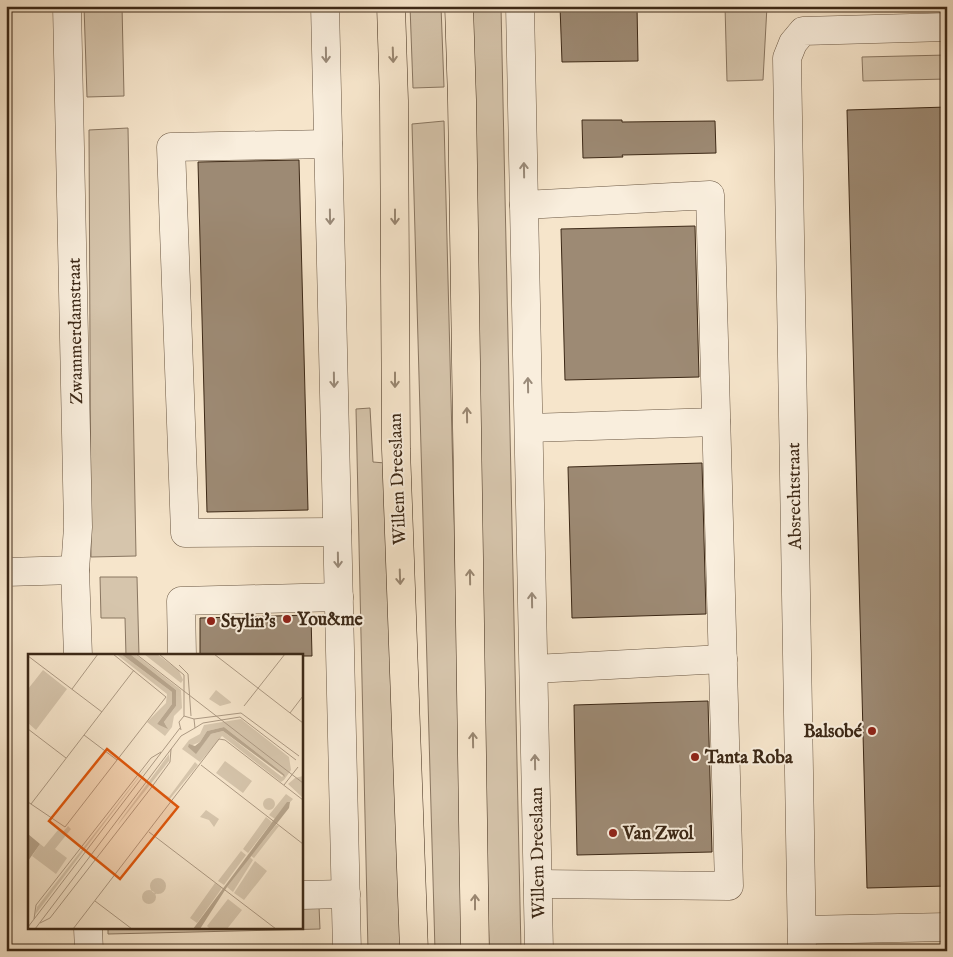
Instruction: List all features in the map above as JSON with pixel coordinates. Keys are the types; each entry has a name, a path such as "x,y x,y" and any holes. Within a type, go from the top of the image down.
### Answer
{"main road":[{"name":"Willem Dreeslaan","path":"391,6 394,101 396,449 414,951"},
{"path":"459,6 475,951"}],"street":[{"name":"Zwammerdamstraat","path":"67,6 78,527 74,570 78,654"},
{"path":"325,6 347,951"},
{"name":"Willem Dreeslaan","path":"520,6 539,951"},
{"name":"Absrechtstraat","path":"802,941 786,91 787,58 794,43 803,31 947,27"},
{"path":"328,144 172,147 185,533 337,532"},
{"path":"524,204 710,195 729,886 538,884"},
{"path":"529,428 716,422"},
{"path":"6,572 74,570"},
{"path":"182,654 181,601 339,597"},
{"path":"534,669 722,659"},
{"path":"302,895 346,894"},
{"path":"802,941 947,927"},
{"path":"88,930 89,951"}],"shaded area":[{"path":"84,6 122,6 124,96 87,97"},
{"path":"410,6 441,6 444,87 413,88"},
{"path":"468,6 501,6 521,951 489,951"},
{"path":"725,6 767,6 763,80 727,81"},
{"path":"947,55 947,79 863,81 862,57"},
{"path":"444,121 465,951 435,951 412,124"},
{"path":"128,128 136,556 91,557 89,130"},
{"path":"370,408 373,462 385,463 404,951 368,951 356,409"},
{"path":"100,577 137,577 139,654 126,654 125,618 101,618"},
{"path":"302,906 319,906 320,929 302,929"},
{"path":"108,930 278,930 108,934"},
{"path":"319,946 319,951 119,951 119,950"}],"building":[{"path":"560,6 637,6 638,61 562,62"},
{"path":"947,107 947,886 867,888 847,110"},
{"path":"582,120 622,120 622,122 715,121 716,153 622,155 623,157 583,158"},
{"path":"299,160 308,510 207,512 198,162"},
{"path":"695,226 699,377 565,380 561,229"},
{"path":"702,463 706,614 572,618 568,467"},
{"path":"311,615 312,656 302,656 302,654 200,654 200,618"},
{"path":"708,701 712,852 577,855 574,705"}],"place":[{"name":"You&me","path":"287,619"},
{"name":"Stylin's","path":"211,621"},
{"name":"Balsobé","path":"872,731"},
{"name":"Tanta Roba","path":"695,757"},
{"name":"Van Zwol","path":"613,833"}]}
